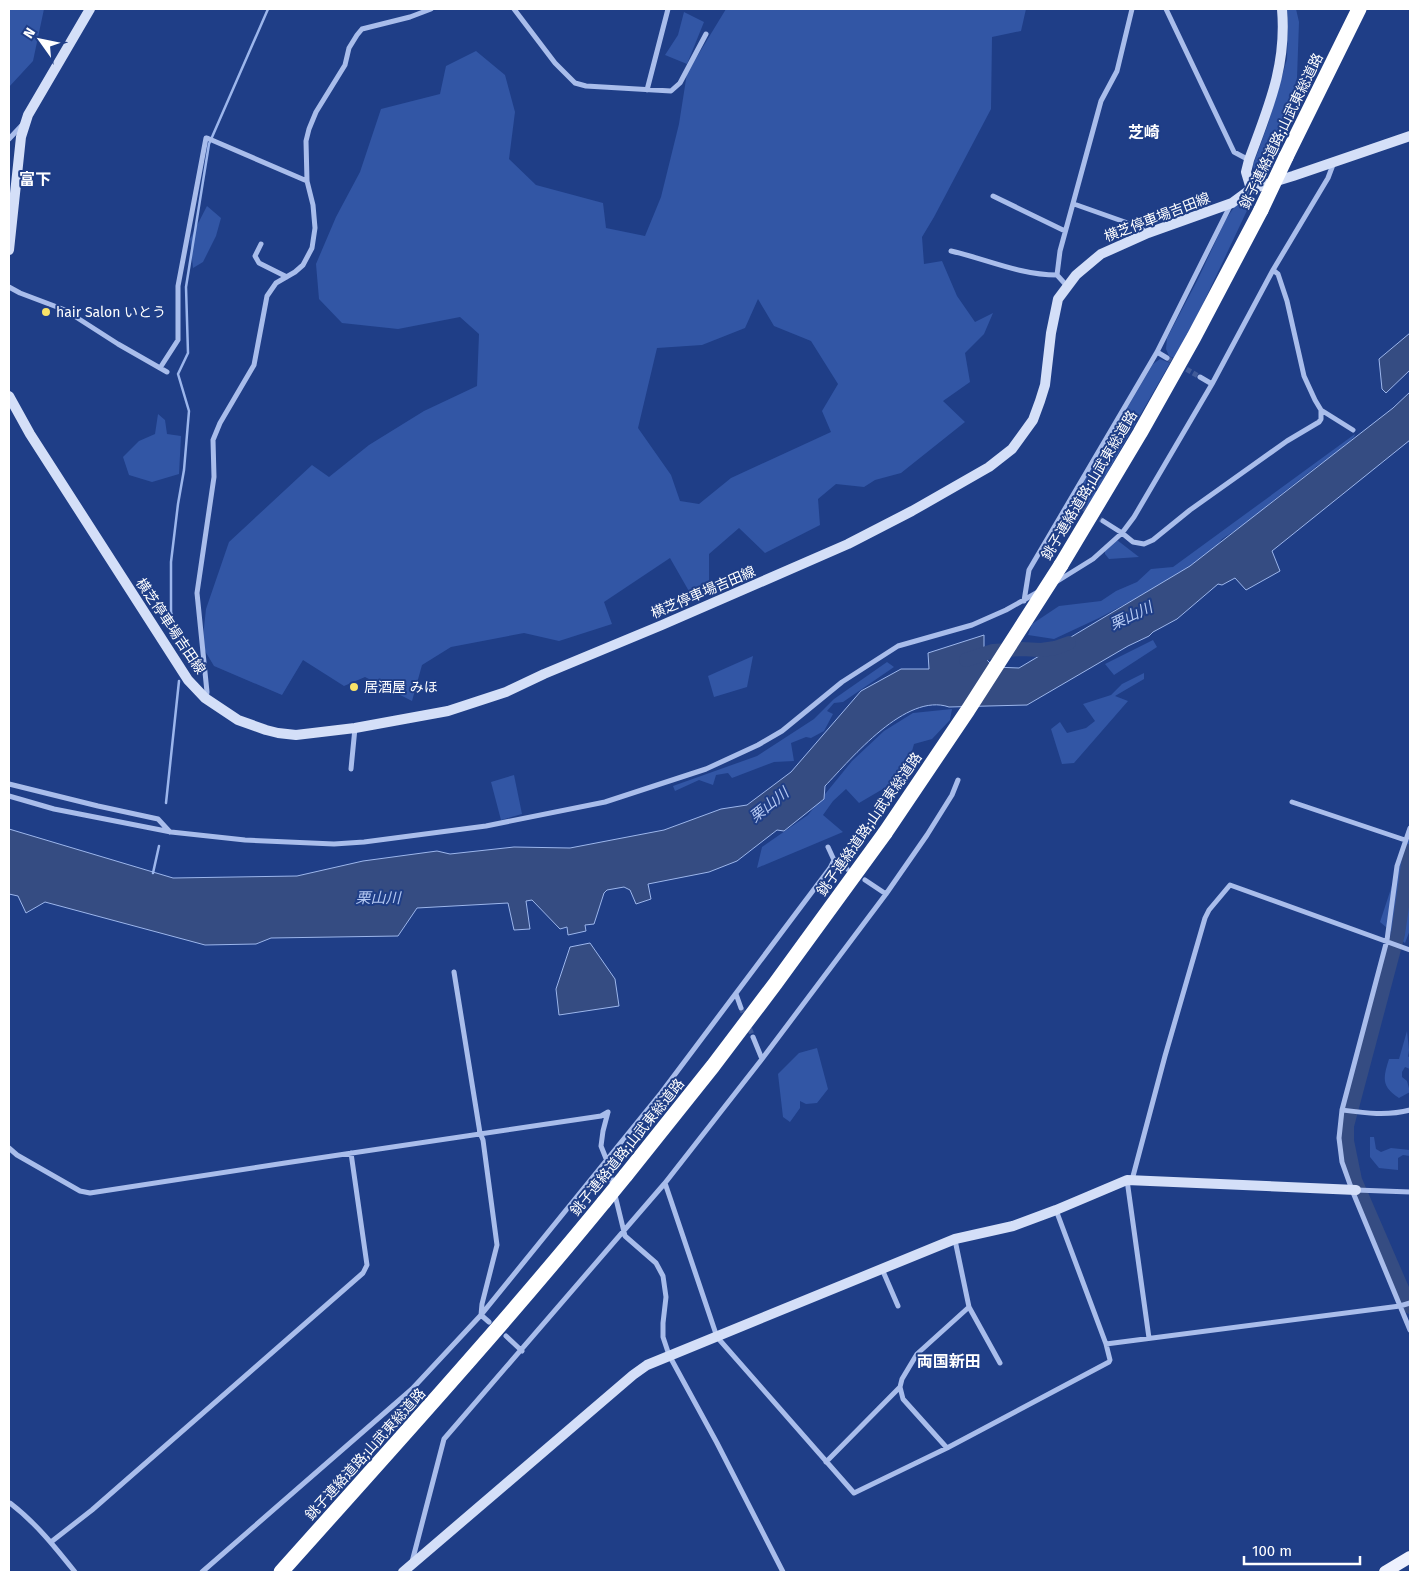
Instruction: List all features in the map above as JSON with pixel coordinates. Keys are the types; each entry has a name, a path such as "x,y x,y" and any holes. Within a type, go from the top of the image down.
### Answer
{"highway":[{"name":"銚子連絡道路;山武東総道路","path":"281,1572 446,1387 604,1202 776,984 885,832 968,710 1061,565 1140,433 1194,337 1261,210 1359,9"}],"main road":[{"path":"9,250 20,143 26,121 90,9"},
{"path":"1251,189 1246,172 1274,92 1281,63 1283,37 1282,9"},
{"name":"横芝停車場吉田線","path":"9,398 30,434 188,680 205,698 238,720 266,730 296,735 356,728 448,711 506,692 848,544 989,467 1012,449 1033,420 1045,385 1051,333 1058,299 1076,275 1101,254 1148,233 1232,203 1251,189 1410,136"},
{"path":"403,1572 647,1365 955,1239 1012,1226 1130,1180 1357,1190"},
{"path":"1385,1572 1410,1557"}],"street":[{"path":"205,698 207,692 197,593 214,476 213,440 220,423 254,365 267,296 276,283 303,265 312,248 315,228 313,205 307,181 305,150 308,130 316,112 346,65 349,48 362,29 410,17 430,9"},
{"path":"514,9 555,63 575,83 586,86 671,91 680,83 706,34"},
{"path":"647,90 668,9"},
{"path":"1057,276 1065,231 1101,101 1117,71 1132,9"},
{"path":"1166,9 1234,152 1249,160"},
{"path":"9,139 26,121"},
{"path":"160,368 178,340 178,286 206,138 307,181"},
{"path":"9,796 54,808 171,832 245,840 334,844 364,842 486,826 605,802 706,769 758,745 782,731 842,682 898,646 972,625 1024,601 1093,559 1122,533 1134,517 1212,384 1273,270 1328,178 1335,161"},
{"path":"993,196 1065,231"},
{"path":"1024,601 1029,570 1157,352 1232,203"},
{"path":"1074,204 1139,227 1148,233"},
{"path":"261,244 255,256 258,263 287,277"},
{"path":"951,252 972,256 998,266 1057,276 1068,286"},
{"path":"1273,270 1278,274 1304,376 1315,400 1321,410 1353,430"},
{"path":"9,287 65,310 118,344 167,372"},
{"path":"1157,352 1167,358"},
{"path":"1200,377 1212,384"},
{"path":"1103,521 1133,542 1144,544 1153,540 1190,510 1258,461 1319,422 1321,410"},
{"path":"1070,501 1081,507"},
{"path":"351,769 356,728"},
{"path":"411,1565 444,1439 522,1351 665,1183 762,1059 886,894 942,811 952,795 958,780"},
{"path":"9,784 158,819 171,832"},
{"path":"1292,802 1405,840"},
{"path":"1410,828 1397,866 1387,940 1342,1110 1339,1138 1342,1162 1357,1190 1410,1330"},
{"path":"828,847 834,860 848,869"},
{"path":"202,1572 412,1389 481,1315 661,1093 834,860"},
{"path":"865,880 886,894"},
{"path":"1149,1338 1130,1180 1205,918 1209,910 1230,885 1387,940 1410,950"},
{"path":"454,972 480,1133 483,1140 497,1245 481,1315"},
{"path":"736,994 742,1008"},
{"path":"753,1037 762,1059"},
{"path":"1342,1110 1373,1114 1396,1114 1410,1110"},
{"path":"9,1148 23,1159 80,1191 90,1193 601,1116 608,1112 603,1131 602,1146 623,1231 625,1236 634,1245 656,1263 663,1276 666,1297 663,1337 669,1355 717,1443 783,1572"},
{"path":"51,1542 92,1510 363,1273 367,1265 351,1153"},
{"path":"665,1183 717,1337 854,1493 947,1448 1106,1364 1110,1360 1106,1344 1056,1210"},
{"path":"1357,1190 1410,1192"},
{"path":"955,1239 969,1308 1000,1363"},
{"path":"882,1269 898,1306"},
{"path":"1106,1344 1400,1306 1410,1303"},
{"path":"826,1462 900,1387 917,1354 969,1308"},
{"path":"481,1315 490,1322"},
{"path":"506,1336 522,1351"},
{"path":"900,1387 903,1399 947,1448"},
{"path":"9,1504 29,1518 75,1572"}],"shaded area":[{"path":"9,9 44,9 33,61 9,87"},
{"path":"726,9 1026,9 1021,31 992,37 991,109 922,237 924,264 942,261 957,296 975,322 993,313 984,334 965,353 970,382 943,401 965,422 901,473 875,480 864,487 836,484 818,499 820,525 765,553 739,528 709,554 709,582 690,593 670,558 604,602 612,624 559,641 524,633 451,647 422,665 412,701 365,677 344,686 303,660 282,695 214,666 202,646 206,609 229,542 312,465 329,477 369,445 424,411 477,386 479,334 460,317 398,329 342,323 319,299 316,264 336,217 360,172 381,109 440,94 446,66 476,51 505,75 515,112 509,159 536,185 603,203 606,228 645,236 661,197 679,124 687,73","holes":["758,299 774,326 811,341 838,384 822,411 831,432 731,478 699,504 680,501 671,475 638,428 657,348 702,345 745,328"]},
{"path":"1287,9 1296,9 1299,22 1297,78 1283,129 1262,176 1255,175 1253,165 1268,124 1287,59"},
{"path":"684,12 704,22 687,64 665,55 678,35"},
{"path":"1252,200 1191,329 1174,358 1169,356 1166,349 1167,338 1198,279 1226,219 1235,206"},
{"path":"207,206 221,218 216,236 203,262 193,268 190,239"},
{"path":"1160,359 1170,363 1087,508 1079,503 1076,495 1153,364"},
{"path":"158,414 165,420 167,434 181,436 179,474 152,482 129,475 123,457 139,441 155,434"},
{"path":"1355,434 1340,451 1317,466 1270,503 1256,517 1222,539 1209,556 1178,576 1099,618 1054,639 1028,635 1032,624 1059,606 1101,601 1116,591 1137,582 1151,569 1173,567"},
{"path":"1117,540 1139,557 1109,559 1105,551"},
{"path":"1153,640 1157,647 1114,675 1105,664"},
{"path":"753,656 747,687 714,697 708,676"},
{"path":"887,662 894,667 843,702 834,703 827,711 833,714 824,731 811,738 806,737 791,743 794,761 774,762 732,778 728,773 716,775 713,785 699,780 675,791 673,786 757,756 814,719 834,699"},
{"path":"1144,673 1144,679 1115,696 1128,701 1074,763 1062,764 1051,729 1060,722 1067,733 1086,728 1095,721 1083,704 1111,695 1122,684"},
{"path":"952,709 950,720 932,739 914,744 905,776 859,803 846,789 833,801 823,815 843,832 757,868 762,847 808,815 852,761 884,731 913,713"},
{"path":"514,775 522,814 501,820 491,782"},
{"path":"1410,835 1410,930 1405,943 1380,922"},
{"path":"1407,1031 1410,1069 1405,1067 1402,1077 1407,1081 1410,1092 1399,1098 1389,1090 1385,1077 1389,1059 1399,1059"},
{"path":"817,1048 828,1089 817,1103 806,1104 800,1101 800,1108 790,1122 783,1117 778,1074 799,1053"},
{"path":"1370,1137 1374,1137 1376,1149 1381,1152 1391,1148 1410,1150 1410,1156 1403,1155 1398,1158 1398,1170 1379,1168 1370,1157"}],"water":[{"path":"1410,333 1410,370 1386,393 1382,389 1379,359"},
{"name":"栗山川","path":"1410,392 1410,440 1272,551 1280,571 1246,590 1235,578 1222,585 1218,584 1177,619 1027,705 949,707 932,705 915,709 881,730 825,786 824,799 784,831 777,830 737,861 709,872 648,884 651,899 636,904 630,890 624,887 607,890 604,893 594,924 585,925 586,931 568,935 567,927 560,929 532,900 526,901 530,929 514,930 508,903 417,908 398,936 271,938 256,944 205,945 45,902 26,913 18,896 9,894 9,829 173,878 297,876 363,861 437,851 450,854 514,847 570,848 664,830 721,809 747,805 791,772 861,691 901,669 929,669 928,653 984,635 984,657 994,667 1019,668 1190,566 1393,408"},
{"path":"590,943 615,979 619,1006 559,1015 556,989 570,947"}],"waterway":[{"path":"181,649 171,612 171,562 184,470 189,411 178,374 188,353 186,287 209,144 268,9"},
{"name":"栗山川","path":"966,660 993,651 1041,650 1069,643"},
{"path":"166,803 179,681"},
{"path":"153,873 159,846"},
{"path":"1410,851 1398,934 1347,1126 1347,1141 1355,1180 1410,1307"}],"tunnel":[{"path":"1167,358 1200,377"},
{"path":"1081,507 1103,521"},
{"path":"741,1008 753,1037"}],"place":[{"name":"hair Salon いとう","path":"46,312"},
{"name":"居酒屋 みほ","path":"354,687"}],"district":[{"name":"芝崎","path":"1144,132"},
{"name":"富下","path":"35,179"},
{"name":"両国新田","path":"949,1361"}]}
